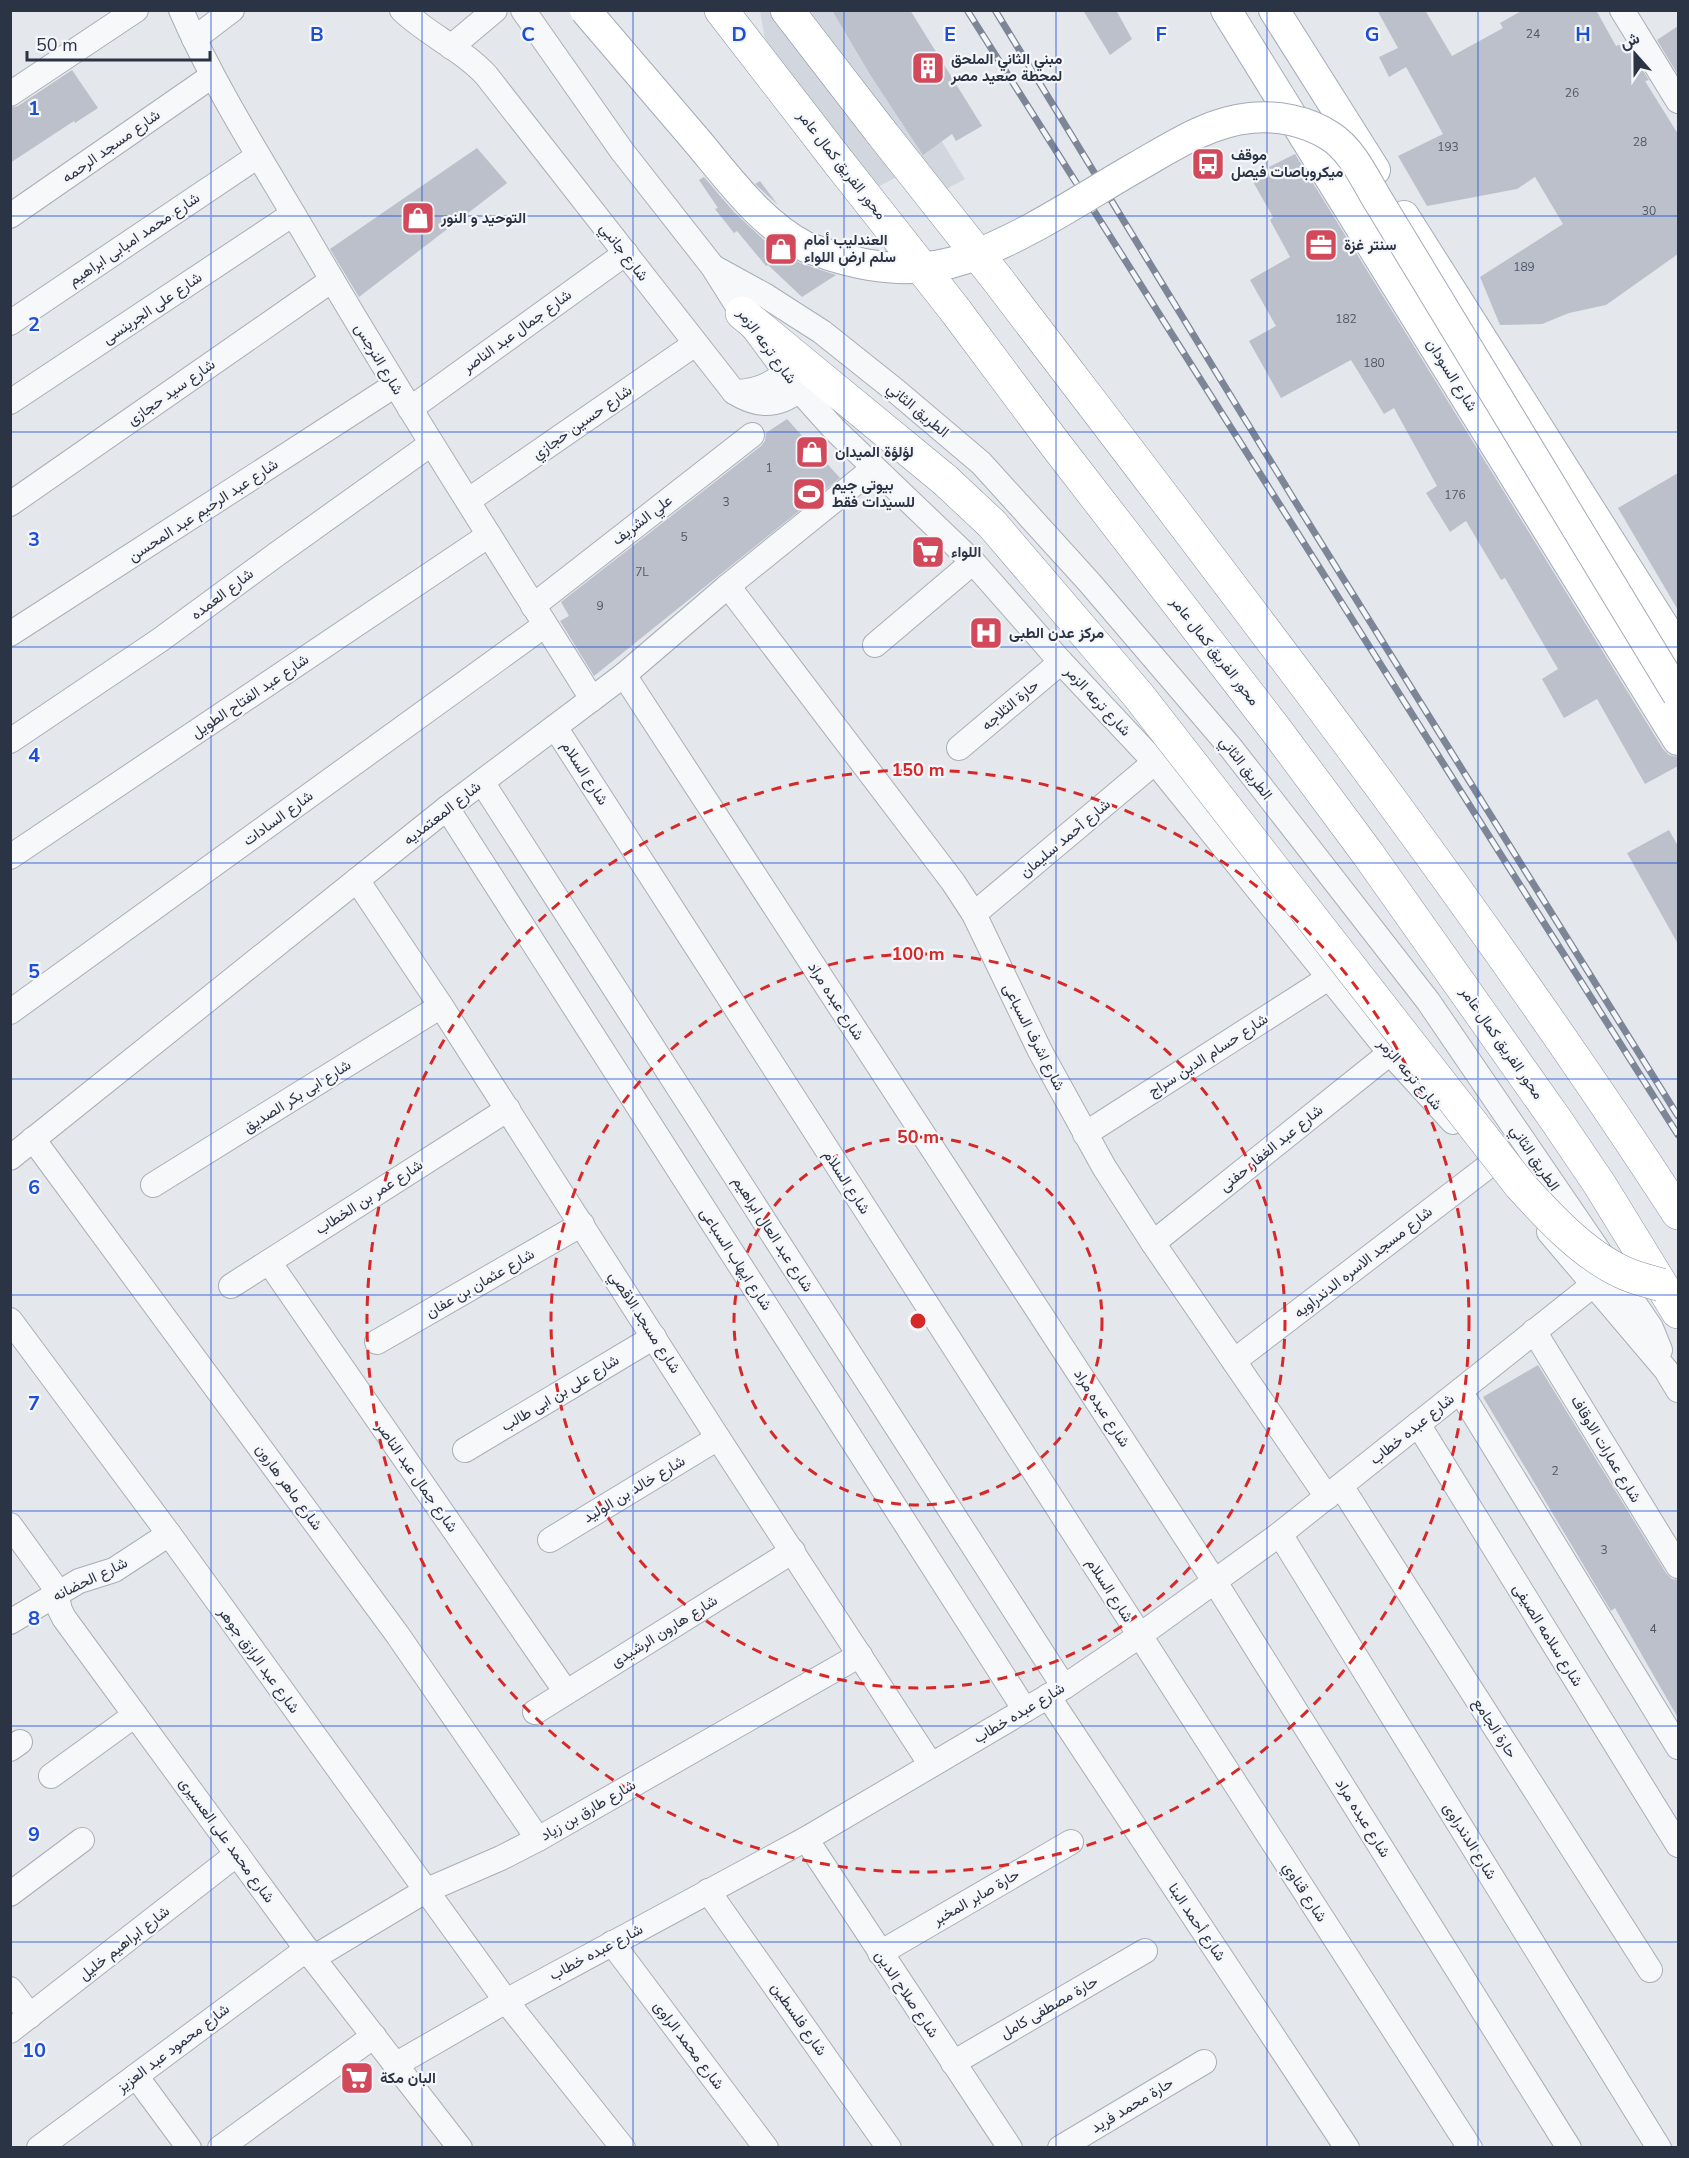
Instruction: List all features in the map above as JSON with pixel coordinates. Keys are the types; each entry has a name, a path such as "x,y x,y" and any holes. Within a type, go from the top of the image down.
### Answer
{"highway":[{"name":"محور الفريق كمال عامر","path":"722,10 955,310 1368,854 1600,1185 1678,1312"},
{"path":"787,10 998,280 1324,710 1556,1030 1678,1213"},
{"path":"742,313 945,480 992,524 1138,695 1520,1185 1543,1211 1594,1254 1621,1272 1661,1285"}],"main road":[{"path":"585,10 747,199 777,228 807,247 854,263 895,269 932,266 963,259 1037,224 1184,139 1218,125 1250,118 1280,118 1306,124 1331,136 1347,151 1382,207 1678,695"},
{"name":"شارع السودان","path":"1226,10 1678,740"},
{"path":"1274,10 1678,649"}],"street":[{"path":"10,94 136,10"},
{"name":"شارع النرجس","path":"181,10 212,76 258,156 431,444 592,699"},
{"path":"194,39 232,10"},
{"name":"شارع جانبي","path":"402,10 413,21 460,52 486,75 734,392 750,391 793,381"},
{"path":"460,52 495,10"},
{"name":"شارع ترعه الزمر","path":"523,10 622,151 712,267 742,313 793,381 835,430 973,562 1061,662 1155,762 1390,1053 1491,1164 1672,1380"},
{"path":"1622,10 1678,101"},
{"name":"شارع مسجد الرحمه","path":"10,216 212,76"},
{"name":"شارع محمد امبابى ابراهيم","path":"10,323 258,156"},
{"name":"شارع على الجرينسى","path":"10,402 293,214"},
{"name":"شارع جمال عبد الناصر","path":"410,409 626,254"},
{"name":"الطريق الثاني","path":"712,267 766,296 822,332 897,391 981,463 1089,582 1231,748 1428,1001 1651,1328 1672,1380"},
{"name":"شارع سيد حجازى","path":"10,504 332,280"},
{"name":"شارع حسين حجازي","path":"468,500 695,344"},
{"name":"شارع عبد الرحيم عبد المحسن","path":"10,634 395,385"},
{"name":"علي الشريف","path":"539,615 752,435"},
{"name":"شارع العمده","path":"10,741 159,640 431,444"},
{"name":"شارع المعتمديه","path":"10,1158 447,808 624,675 728,586 874,468"},
{"name":"شارع عبد الفتاح الطويل","path":"10,857 489,535"},
{"path":"875,645 973,562"},
{"name":"شارع اشرف السباعى","path":"728,586 953,882 974,914 1040,1051 1085,1134 1153,1243 1234,1361 1334,1492"},
{"name":"شارع السادات","path":"10,1012 539,615"},
{"name":"حارة الثلاجه","path":"959,748 1061,662"},
{"name":"شارع عبده مراد","path":"624,675 1215,1582 1569,2148"},
{"name":"شارع السلام","path":"555,727 1139,1636"},
{"name":"شارع أحمد سليمان","path":"974,914 1155,762"},
{"name":"شارع عبد العال ابراهيم","path":"482,782 1056,1691"},
{"name":"شارع ايهاب السباعى","path":"447,808 1025,1710"},
{"name":"شارع مسجد الاقصي","path":"357,880 508,1109 718,1438 931,1765"},
{"name":"شارع حسام الدين سراج","path":"1085,1134 1330,977"},
{"name":"شارع ابى بكر الصديق","path":"153,1185 441,1006"},
{"name":"شارع عبد الغفار حفنى","path":"1153,1243 1390,1053"},
{"name":"شارع عمر بن الخطاب","path":"231,1286 508,1109"},
{"name":"شارع ماهر هارون","path":"33,1139 397,1634 538,1839"},
{"name":"شارع مسجد الاسره الدندراويه","path":"1234,1361 1491,1164"},
{"name":"شارع عثمان بن عفان","path":"377,1342 582,1224"},
{"name":"شارع جمال عبد الناصر","path":"268,1262 566,1692"},
{"name":"شارع عبده خطاب","path":"395,2065 506,2001 806,1839 1056,1691 1139,1636 1280,1534 1593,1285"},
{"name":"شارع عبد الرازق جوهر","path":"10,1320 169,1534 506,2001 623,2148"},
{"name":"شارع عمارات الاوقاف","path":"1534,1331 1678,1566"},
{"name":"شارع على بن ابى طالب","path":"465,1450 654,1337"},
{"path":"1460,1391 1678,1747"},
{"name":"شارع سلامه الصيفى","path":"1418,1424 1678,1845"},
{"name":"شارع خالد بن الوليد","path":"550,1540 718,1438"},
{"name":"حارة الجامع","path":"1334,1492 1650,1970"},
{"name":"شارع محمد على العسيرى","path":"10,1525 57,1593 64,1618 310,1953 460,2148"},
{"name":"شارع الحضانه","path":"10,1622 86,1578 114,1570 169,1534"},
{"name":"شارع الدندراوى","path":"1280,1534 1659,2148"},
{"name":"شارع هارون الرشيدى","path":"535,1712 792,1551"},
{"name":"شارع قناوي","path":"1139,1636 1470,2148"},
{"name":"شارع طارق بن زياد","path":"310,1953 425,1891 538,1839 860,1655"},
{"name":"شارع أحمد البنا","path":"1056,1691 1347,2148"},
{"path":"51,1776 135,1715"},
{"name":"شارع صلاح الدين","path":"806,1839 1010,2148"},
{"path":"10,1894 82,1840"},
{"name":"حارة صابر المخبر","path":"880,1953 1071,1842"},
{"name":"شارع ابراهيم خليل","path":"10,2031 237,1854"},
{"name":"شارع فلسطين","path":"708,1891 889,2148"},
{"name":"شارع محمد الراوى","path":"612,1943 766,2148"},
{"name":"حارة مصطفى كامل","path":"953,2063 1145,1952"},
{"name":"شارع محمود عبد العزيز","path":"53,2143 136,2076 310,1953"},
{"path":"10,1989 30,2016"},
{"path":"220,2148 374,2036"},
{"name":"حارة محمد فريد","path":"1060,2148 1204,2062"},
{"path":"136,2076 189,2148"}],"shaded area":[{"path":"760,11 861,11 965,179 939,193 906,172 853,200 766,46"}],"building":[{"path":"832,10 910,10 982,126 956,141 952,134 923,155 871,76"},
{"path":"1083,10 1116,10 1132,39 1110,55"},
{"path":"1377,10 1425,10 1452,56 1503,28 1500,23 1523,10 1596,10 1616,46 1625,43 1649,80 1645,81 1678,134 1678,254 1606,305 1569,313 1542,324 1500,325 1480,277 1563,224 1535,177 1517,189 1427,206 1398,156 1443,134 1406,67 1389,77 1379,57 1398,48"},
{"path":"1678,26 1678,75 1657,40"},
{"path":"72,70 98,108 10,163 10,108 18,106"},
{"name":"التوحيد و النور","path":"477,148 507,183 359,297 330,249"},
{"path":"1295,154 1663,749 1669,755 1678,757 1678,766 1645,784 1597,699 1564,718 1542,679 1558,669 1505,578 1501,580 1466,521 1450,532 1426,493 1437,486 1394,408 1384,414 1351,360 1281,398 1249,341 1276,326 1250,280 1290,257 1270,220 1273,217 1252,180 1272,172 1269,167"},
{"path":"704,177 734,212 764,240 800,263 836,275 802,297 768,265 766,266 737,231 734,233 715,209 718,208 699,180"},
{"path":"760,181 778,205 755,184"},
{"path":"787,419 840,478 594,676 560,621 569,616 561,602 761,446 765,441 766,433"},
{"path":"1678,473 1678,610 1618,508"},
{"path":"1669,830 1678,846 1678,944 1627,853"},
{"path":"1538,1365 1666,1573 1672,1579 1678,1580 1678,1718 1615,1608 1611,1611 1483,1397"}],"railway":[{"path":"967,10 1678,1135"},
{"path":"995,10 1293,498 1678,1116"}],"place":[{"name":"مبني الثاني الملحق لمحطة صعيد مصر","path":"928,68"},
{"name":"موقف ميكروباصات فيصل","path":"1208,164"},
{"name":"التوحيد و النور","path":"418,218"},
{"name":"سنتر غزة","path":"1321,245"},
{"name":"العندليب أمام سلم ارض اللواء","path":"781,249"},
{"name":"لؤلؤة الميدان","path":"812,452"},
{"name":"بيوتى جيم للسيدات فقط","path":"809,494"},
{"name":"اللواء","path":"928,552"},
{"name":"مركز عدن الطبى","path":"986,633"},
{"name":"البان مكة","path":"357,2078"}]}
